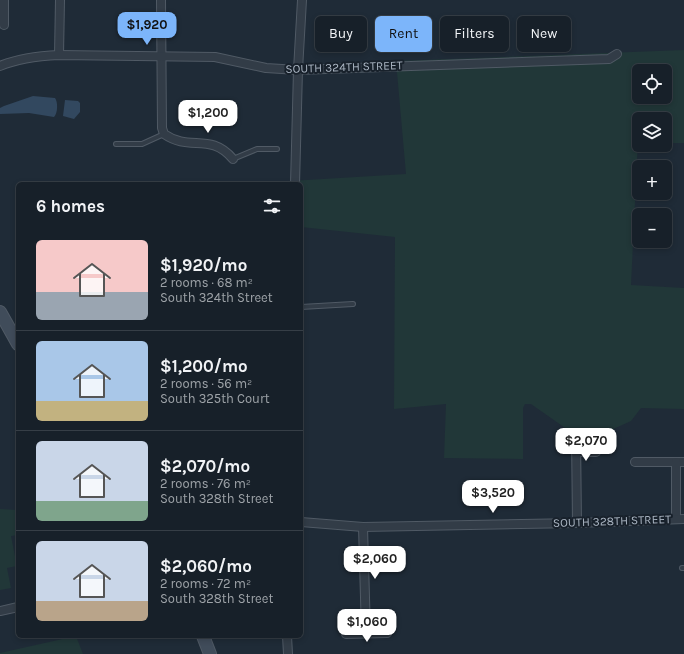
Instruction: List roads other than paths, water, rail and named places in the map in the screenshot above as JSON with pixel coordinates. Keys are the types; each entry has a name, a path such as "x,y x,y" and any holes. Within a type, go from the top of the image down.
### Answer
{"street":[{"path":"4,0 4,25"},
{"path":"59,55 60,0"},
{"path":"161,0 162,128 164,134 174,140 183,142 215,144 226,151 233,159"},
{"path":"295,182 298,70 302,0"},
{"name":"SOUTH 324TH STREET","path":"0,66 35,56 59,55 215,57 266,68 298,70 609,59 617,54"},
{"path":"0,312 16,340"},
{"path":"576,436 577,523"},
{"path":"576,452 596,452"},
{"path":"635,462 680,462 680,519"},
{"name":"SOUTH 328TH STREET","path":"303,522 363,527 577,523 680,519"},
{"path":"363,527 366,633"},
{"path":"0,611 16,607"},
{"path":"346,634 387,633"},
{"path":"204,638 210,654"},
{"path":"287,638 288,654"}],"lane":[{"path":"116,144 142,144 164,134"},
{"path":"233,159 257,149 277,149"},
{"path":"303,307 353,304"}],"water":[{"path":"33,96 55,98 57,108 54,117 29,113 0,114 0,108"},
{"path":"65,100 78,101 80,103 80,112 74,119 63,116"}]}
